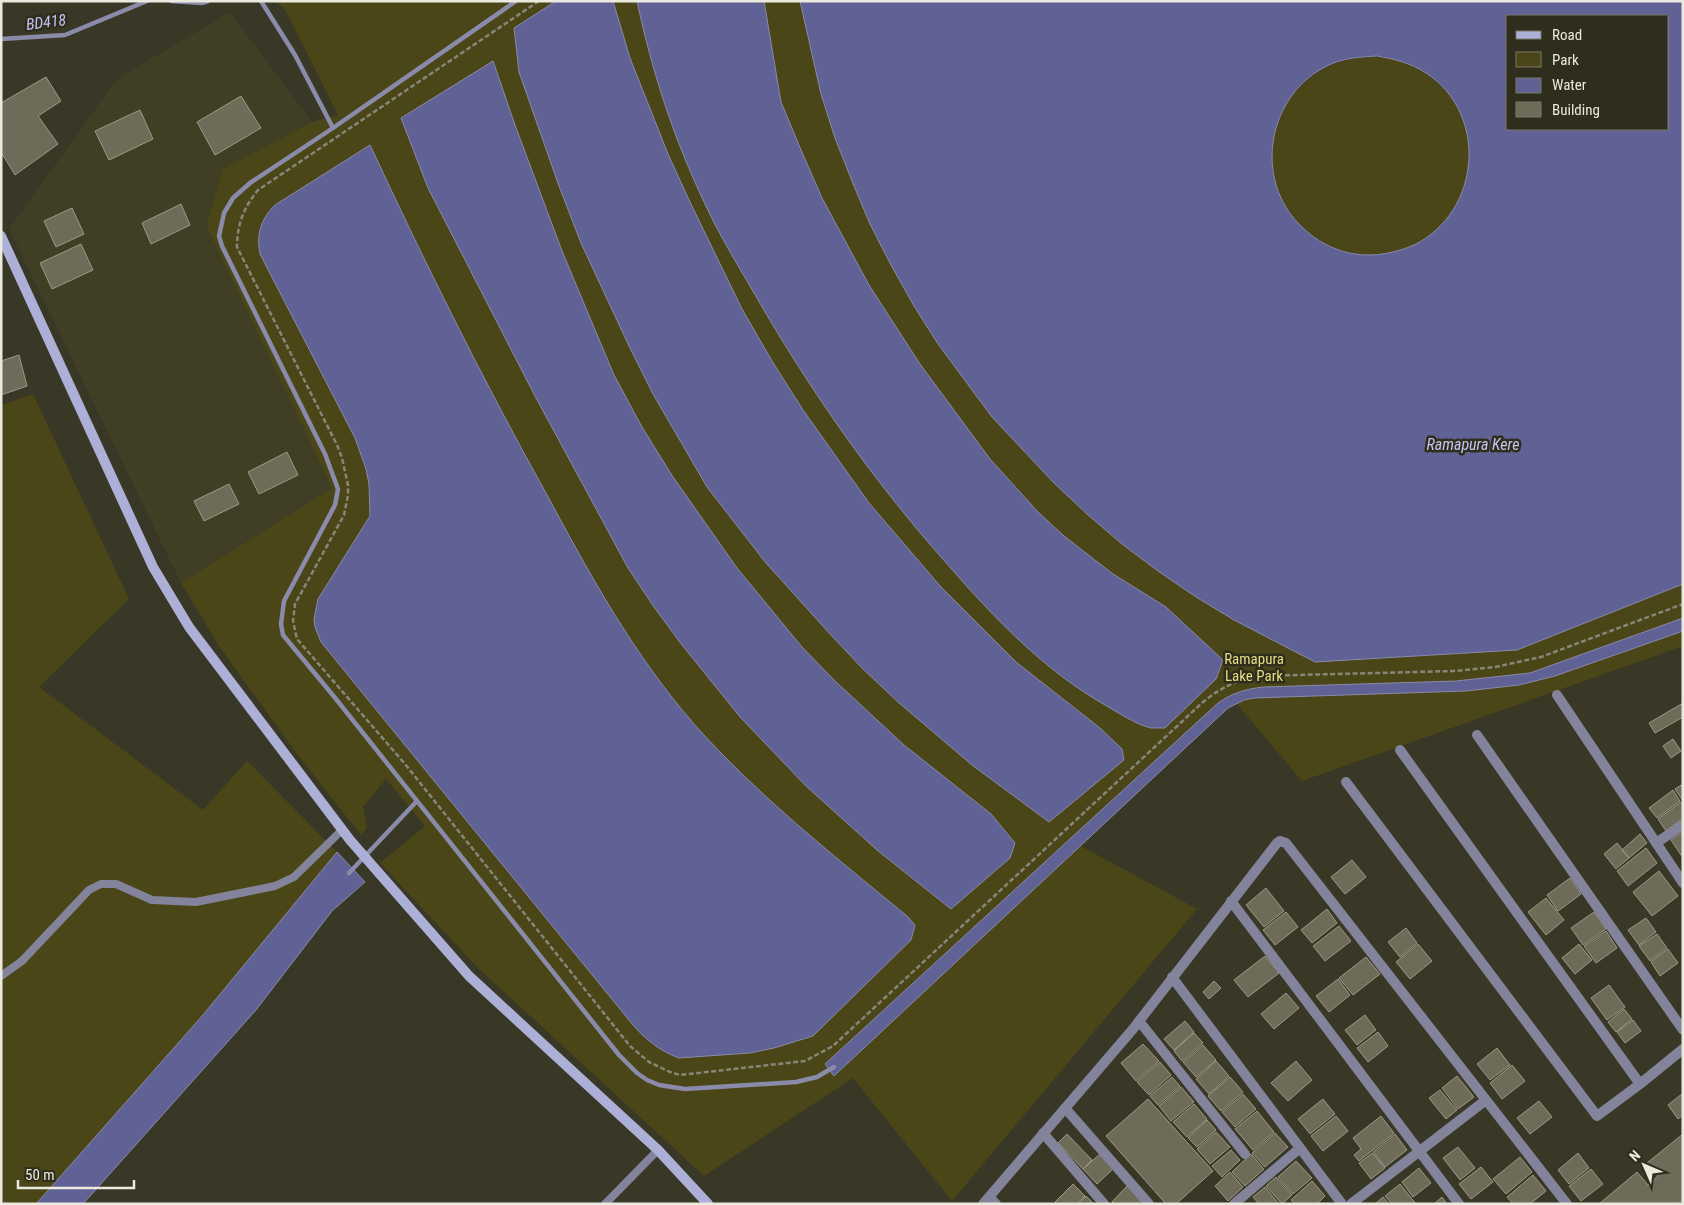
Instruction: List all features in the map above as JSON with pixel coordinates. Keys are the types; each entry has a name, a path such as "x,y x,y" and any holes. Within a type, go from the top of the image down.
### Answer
{"main road":[{"path":"1,236 152,567 189,627 350,840 469,976 658,1150 708,1204"}],"street":[{"path":"1557,695 1683,883"},
{"path":"1477,735 1683,1030"},
{"path":"1400,750 1640,1084"},
{"path":"1346,782 1597,1116 1683,1049"},
{"path":"1656,843 1683,826"},
{"path":"989,1201 1139,1021 1277,842 1280,841 1286,843 1567,1204"},
{"path":"1232,901 1459,1204"},
{"path":"1172,977 1338,1202"},
{"path":"1139,1021 1245,1154"},
{"path":"1350,1204 1486,1100"},
{"path":"1065,1108 1149,1204"},
{"path":"1043,1134 1104,1204"},
{"path":"1234,1204 1300,1148"}],"lane":[{"path":"1,976 22,961 89,890 101,884 116,884 152,900 196,902 274,886 294,877 342,830"},
{"path":"606,1204 658,1150"}],"path":[{"path":"539,1 258,190 243,212 238,230 237,247 336,445 346,471 348,495 344,515 295,604 292,621 297,640 405,764 630,1046 649,1062 680,1075 805,1061 833,1046 1203,702 1223,687 1259,676 1454,671 1495,667 1541,657 1683,604"}],"shaded area":[{"path":"230,12 312,122 223,169 206,225 332,488 181,583 9,229 117,79"}],"green space":[{"name":"Ramapura Lake Park","path":"276,1 800,1 821,94 835,138 870,224 914,306 938,344 992,417 1054,483 1087,514 1158,571 1234,620 1315,662 1517,650 1683,584 1683,646 1302,781 1236,703 1228,708 1081,846 1197,909 952,1201 853,1078 704,1176 478,968 380,863 425,826 386,779 363,807 367,828 361,835 297,754 219,646 181,583 332,488 206,225 223,169 312,122 338,115 285,10"},
{"path":"1361,57 1381,57 1400,61 1418,68 1434,79 1448,93 1463,118 1470,146 1466,185 1459,203 1448,219 1434,233 1418,244 1400,251 1381,255 1361,255 1342,251 1324,244 1308,233 1294,219 1283,203 1276,185 1272,166 1272,146 1276,127 1283,109 1294,93 1308,79 1324,68 1342,61"},
{"path":"33,394 129,599 39,687 203,810 247,761 337,852 203,1015 36,1204 1,1204 1,405"}],"water":[{"path":"556,1 613,1 630,58 668,154 742,309 803,410 869,503 941,587 1016,662 1100,728 1122,749 1124,760 1049,822 972,765 898,702 863,669 766,563 707,487 653,394 581,243 519,72 514,28"},
{"path":"637,1 764,1 781,102 801,150 822,198 869,285 920,364 990,459 1038,512 1064,536 1113,574 1166,607 1223,660 1216,679 1165,728 1151,728 1127,718 1083,691 1041,660 1002,624 966,586 893,500 867,466 794,360 715,225 683,155 665,105"},
{"name":"Ramapura Kere","path":"800,1 1683,1 1683,584 1517,650 1315,662 1234,620 1196,597 1122,544 1054,483 992,417 938,344 914,306 870,224 835,138 821,94","holes":["1377,56 1396,60 1426,73 1446,91 1460,113 1468,137 1469,162 1464,187 1453,210 1436,230 1414,245 1385,254 1355,254 1333,248 1320,241 1307,232 1286,208 1276,186 1272,163 1274,139 1280,117 1292,96 1308,78 1329,65 1352,58"]},
{"path":"493,61 562,251 614,375 642,427 673,477 737,568 802,647 835,681 904,745 991,814 1015,843 1010,858 951,909 877,850 806,786 741,718 682,645 628,568 535,396 428,188 401,118"},
{"path":"370,145 455,321 523,452 580,555 632,642 672,698 744,776 797,824 907,916 915,925 911,940 813,1036 750,1053 679,1058 666,1052 643,1036 321,642 314,619 318,599 370,516 369,484 355,438 260,254 259,233 263,221 275,205"},
{"path":"1683,618 1683,631 1555,676 1519,685 1466,691 1254,698 1244,700 1228,708 834,1076 825,1064 1218,703 1234,694 1263,687 1456,681 1530,673"},
{"path":"337,852 365,882 332,911 256,1010 83,1204 36,1204 203,1015"}],"building":[{"path":"46,77 61,101 38,116 58,144 15,175 1,152 1,103"},
{"path":"241,96 261,128 215,155 197,122"},
{"path":"140,110 153,139 109,160 95,131"},
{"path":"181,204 190,225 151,244 142,223"},
{"path":"72,208 84,234 56,247 44,221"},
{"path":"81,244 93,270 52,289 40,263"},
{"path":"19,355 27,386 1,395 1,361"},
{"path":"287,452 298,475 259,494 248,472"},
{"path":"229,484 239,504 204,521 194,501"},
{"path":"1683,703 1683,717 1655,733 1649,723"},
{"path":"1673,739 1681,751 1671,758 1663,746"},
{"path":"1683,784 1683,801 1675,789"},
{"path":"1673,790 1680,801 1657,818 1649,808"},
{"path":"1681,802 1683,804 1683,818 1666,831 1658,819"},
{"path":"1683,832 1683,858 1671,840"},
{"path":"1640,834 1647,843 1629,858 1622,850"},
{"path":"1617,843 1629,858 1616,869 1604,854"},
{"path":"1646,848 1657,863 1628,886 1617,871"},
{"path":"1352,860 1366,877 1345,894 1331,877"},
{"path":"1659,871 1678,896 1652,916 1633,892"},
{"path":"1570,878 1581,894 1558,911 1547,895"},
{"path":"1266,888 1284,911 1264,927 1246,905"},
{"path":"1546,898 1564,920 1546,935 1528,912"},
{"path":"1327,909 1337,923 1312,943 1301,930"},
{"path":"1286,912 1298,927 1275,945 1263,930"},
{"path":"1594,912 1606,929 1583,945 1571,928"},
{"path":"1646,918 1656,932 1639,945 1628,930"},
{"path":"1339,926 1351,941 1325,961 1313,946"},
{"path":"1406,928 1417,943 1400,957 1388,942"},
{"path":"1606,931 1617,948 1596,963 1584,946"},
{"path":"1657,934 1667,948 1650,961 1639,946"},
{"path":"1418,944 1432,961 1410,979 1396,962"},
{"path":"1579,944 1592,960 1575,974 1562,958"},
{"path":"1668,949 1678,963 1660,976 1651,962"},
{"path":"1265,956 1279,973 1248,997 1234,980"},
{"path":"1366,957 1380,974 1353,995 1339,978"},
{"path":"1338,979 1350,995 1329,1012 1316,996"},
{"path":"1214,981 1221,988 1209,999 1203,992"},
{"path":"1609,985 1625,1007 1607,1020 1591,998"},
{"path":"1286,993 1299,1008 1274,1029 1261,1014"},
{"path":"1624,1009 1632,1019 1616,1032 1608,1022"},
{"path":"1365,1015 1376,1030 1357,1045 1345,1030"},
{"path":"1633,1020 1641,1031 1625,1043 1617,1032"},
{"path":"1185,1021 1194,1032 1174,1050 1164,1039"},
{"path":"1378,1032 1388,1046 1368,1062 1357,1048"},
{"path":"1194,1033 1203,1043 1182,1061 1174,1051"},
{"path":"1143,1044 1159,1061 1136,1081 1121,1063"},
{"path":"1203,1045 1216,1060 1196,1077 1183,1062"},
{"path":"1497,1048 1510,1065 1490,1080 1477,1064"},
{"path":"1216,1061 1229,1076 1209,1094 1196,1079"},
{"path":"1296,1061 1312,1080 1288,1101 1271,1083"},
{"path":"1160,1062 1171,1075 1149,1095 1137,1082"},
{"path":"1512,1065 1525,1081 1502,1099 1490,1083"},
{"path":"1457,1076 1474,1097 1458,1109 1442,1088"},
{"path":"1172,1077 1180,1086 1158,1105 1150,1096"},
{"path":"1230,1077 1243,1092 1221,1111 1208,1096"},
{"path":"1181,1087 1194,1102 1171,1121 1159,1106"},
{"path":"1440,1090 1457,1110 1446,1119 1429,1098"},
{"path":"1683,1093 1683,1115 1678,1119 1668,1105"},
{"path":"1243,1094 1256,1109 1235,1127 1222,1112"},
{"path":"1148,1099 1213,1171 1176,1204 1166,1204 1106,1136"},
{"path":"1323,1099 1335,1114 1310,1134 1298,1119"},
{"path":"1539,1101 1552,1117 1530,1134 1517,1118"},
{"path":"1194,1104 1207,1119 1187,1137 1173,1122"},
{"path":"1257,1111 1274,1132 1253,1150 1235,1129"},
{"path":"1336,1116 1348,1131 1323,1151 1311,1136"},
{"path":"1381,1116 1394,1133 1359,1161 1354,1155 1361,1149 1353,1138"},
{"path":"1207,1120 1216,1130 1197,1147 1188,1138"},
{"path":"1216,1132 1230,1147 1210,1164 1197,1149"},
{"path":"1275,1133 1288,1147 1265,1167 1252,1153"},
{"path":"1067,1134 1092,1160 1083,1169 1058,1143"},
{"path":"1395,1134 1407,1150 1385,1167 1373,1152"},
{"path":"1683,1134 1683,1200 1678,1204 1599,1204 1637,1172 1648,1185 1658,1176 1647,1163"},
{"path":"1458,1147 1475,1168 1460,1180 1443,1158"},
{"path":"1231,1150 1240,1160 1222,1177 1212,1166"},
{"path":"1372,1153 1385,1168 1371,1179 1359,1163"},
{"path":"1578,1153 1589,1168 1569,1184 1558,1170"},
{"path":"1100,1154 1114,1168 1097,1184 1083,1169"},
{"path":"1251,1154 1264,1169 1245,1186 1232,1172"},
{"path":"1520,1157 1532,1172 1506,1194 1493,1179"},
{"path":"1296,1161 1312,1178 1293,1194 1278,1177"},
{"path":"1481,1167 1493,1182 1471,1199 1459,1184"},
{"path":"1419,1168 1431,1183 1413,1197 1402,1182"},
{"path":"1591,1169 1603,1184 1581,1201 1569,1186"},
{"path":"1230,1172 1243,1187 1228,1201 1215,1186"},
{"path":"1533,1175 1546,1191 1530,1204 1513,1204 1507,1197"},
{"path":"1276,1177 1292,1195 1282,1204 1266,1186"},
{"path":"1312,1181 1325,1196 1317,1204 1295,1204 1291,1200"},
{"path":"1073,1184 1085,1196 1077,1204 1057,1204 1055,1202"},
{"path":"1400,1184 1416,1204 1392,1204 1385,1196"},
{"path":"1127,1186 1141,1200 1137,1204 1114,1204 1112,1202"},
{"path":"1265,1187 1279,1204 1259,1204 1253,1197"},
{"path":"1086,1196 1094,1204 1079,1204"},
{"path":"1383,1197 1389,1204 1375,1204"},
{"path":"1442,1197 1447,1204 1434,1204"}],"waterway":[{"name":"BD418","path":"1,39 65,35 147,1"},
{"name":"BD418","path":"171,1 202,3 208,1"},
{"name":"BD418","path":"261,1 295,55 333,128"},
{"path":"516,1 250,183 233,198 224,213 219,236 222,246 325,454 338,489 335,505 284,601 281,624 283,635 619,1055 637,1073 659,1085 685,1089 796,1082 817,1077 834,1067"},
{"path":"349,873 417,801"}]}
